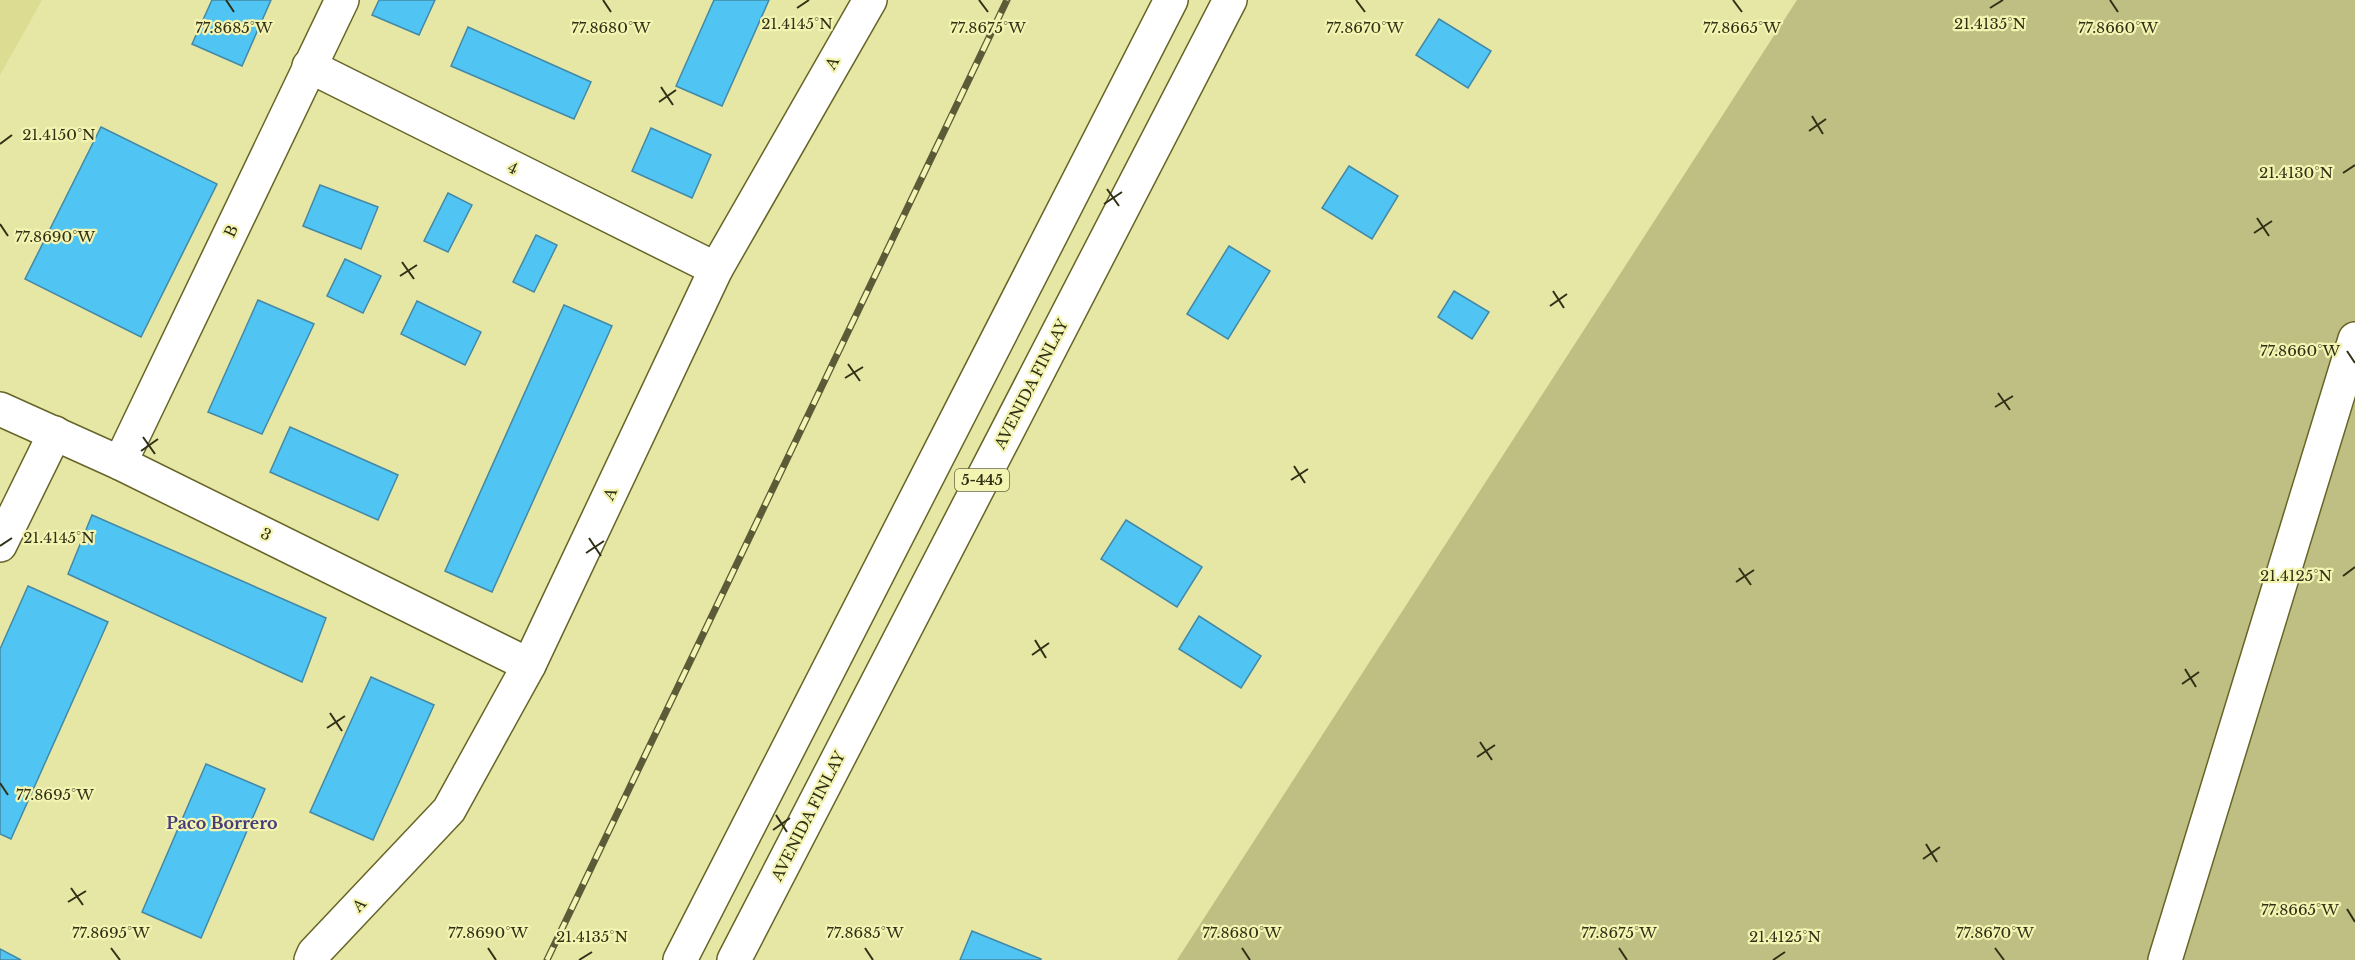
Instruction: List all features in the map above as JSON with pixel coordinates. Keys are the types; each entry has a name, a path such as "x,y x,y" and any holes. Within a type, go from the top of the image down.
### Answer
{"main road":[{"name":"B","path":"120,462 342,0"},
{"name":"A","path":"310,960 314,953 449,810 529,665 716,269 870,0"},
{"name":"5-445","path":"680,960 1172,0"},
{"name":"AVENIDA FINLAY","path":"734,960 1230,0"},
{"name":"4","path":"309,66 716,269"},
{"path":"2165,960 2355,339"},
{"name":"3","path":"0,409 120,462 529,665"},
{"path":"0,545 55,433"}],"shaded area":[{"path":"0,0 42,0 0,75"}],"green space":[{"path":"1797,0 2355,0 2355,960 1177,960"}],"building":[{"path":"212,0 271,0 242,66 192,44"},
{"path":"379,0 435,0 419,35 372,15"},
{"path":"714,0 769,0 722,106 676,86"},
{"path":"1439,19 1491,51 1468,88 1416,55"},
{"path":"468,27 591,82 574,119 451,66"},
{"path":"101,127 217,184 141,337 25,279"},
{"path":"651,128 711,155 692,198 632,171"},
{"path":"1349,166 1398,196 1372,239 1322,208"},
{"path":"320,185 378,207 361,249 303,226"},
{"path":"448,193 472,205 448,252 424,241"},
{"path":"536,235 557,245 534,292 513,282"},
{"path":"1229,246 1270,271 1228,339 1187,314"},
{"path":"345,259 381,276 363,313 327,296"},
{"path":"1454,291 1489,312 1472,339 1438,317"},
{"path":"258,300 314,324 262,434 208,412"},
{"path":"417,301 481,332 465,365 401,334"},
{"path":"564,305 612,326 492,592 445,571"},
{"path":"290,427 398,475 378,520 270,472"},
{"path":"92,515 326,618 302,682 68,574"},
{"path":"1126,520 1202,567 1177,607 1101,559"},
{"path":"28,586 108,622 11,839 0,834 0,649"},
{"path":"1199,616 1261,656 1241,688 1179,649"},
{"path":"371,677 434,705 373,840 310,812"},
{"path":"206,764 265,789 201,938 142,912"},
{"path":"972,931 1041,959 1041,960 960,960"},
{"path":"0,949 21,960 0,960"}],"railway":[{"path":"547,960 1007,0"}],"district":[{"name":"Paco Borrero","path":"222,823"}]}
